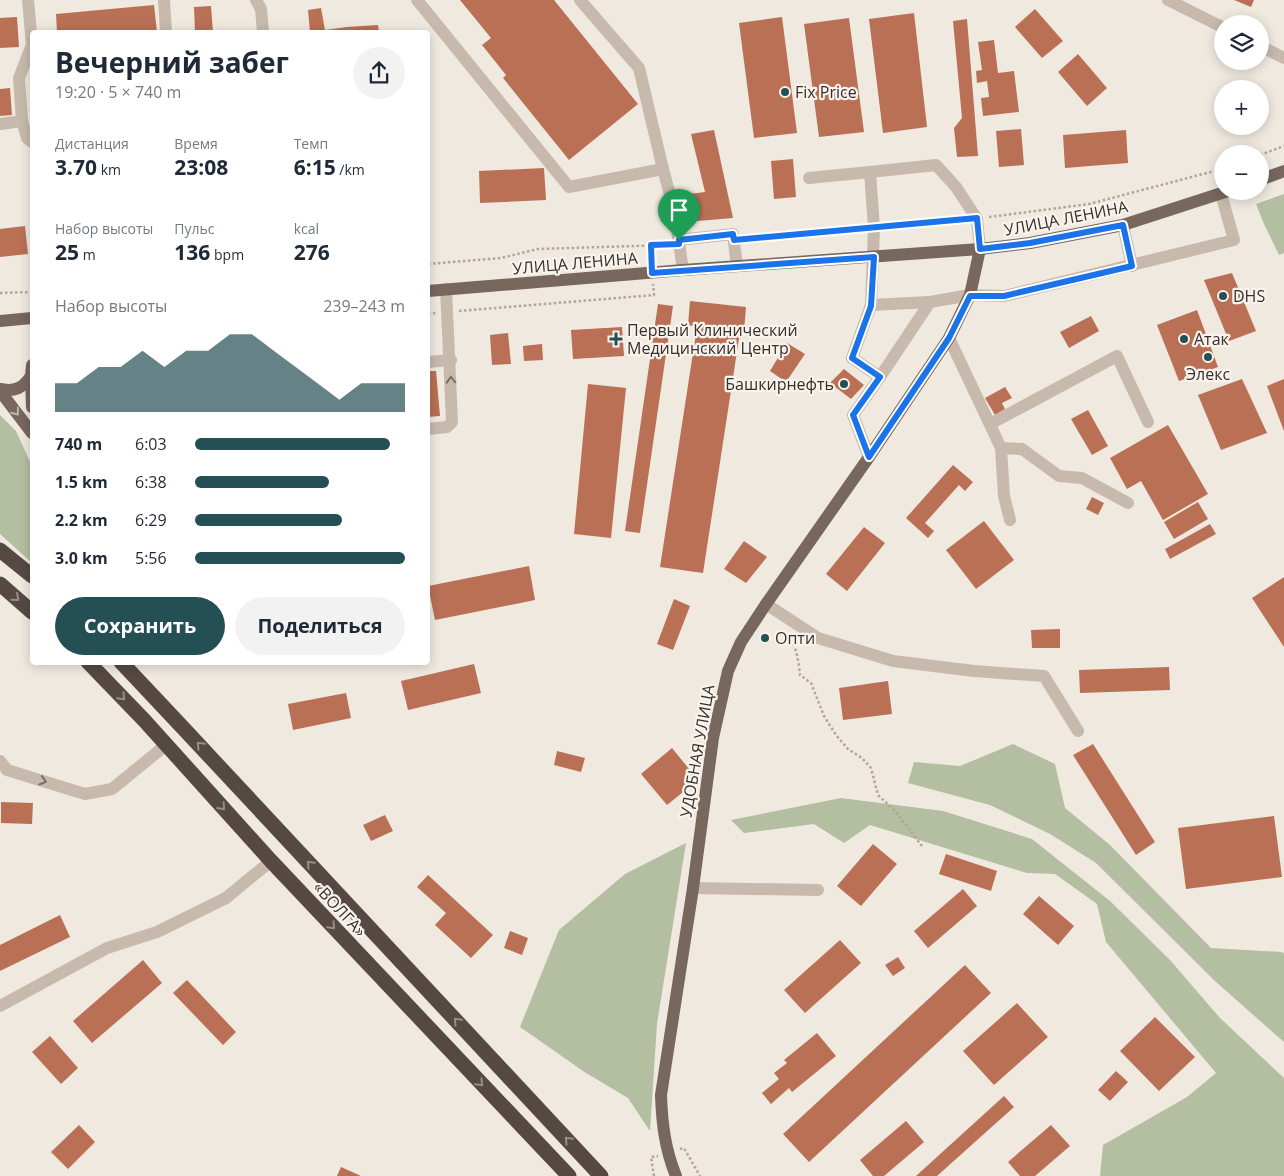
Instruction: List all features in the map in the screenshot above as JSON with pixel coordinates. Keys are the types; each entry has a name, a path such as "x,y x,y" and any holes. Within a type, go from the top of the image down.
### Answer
{"highway":[{"path":"0,550 30,574"},
{"path":"0,584 30,610"},
{"name":"«ВОЛГА»","path":"91,665 271,861 569,1176"},
{"name":"«ВОЛГА»","path":"131,669 185,730 601,1176"}],"main road":[{"path":"1269,177 1284,171"},
{"name":"УЛИЦА ЛЕНИНА","path":"430,291 683,270 980,249 1030,243 1123,225 1214,195"},
{"name":"УДОБНАЯ УЛИЦА","path":"676,1176 668,1154 662,1127 661,1095 693,888 712,738 728,671 741,642 766,604 869,457 949,338 970,296 980,249"},
{"path":"0,321 30,318"},
{"path":"0,390 16,390 24,385 30,375"},
{"path":"0,390 30,430"}],"street":[{"path":"28,0 31,30"},
{"path":"164,0 166,30"},
{"path":"256,0 260,9 263,30"},
{"path":"417,0 569,187 663,169"},
{"path":"580,0 639,68 674,210 683,270"},
{"path":"1168,0 1214,23"},
{"path":"30,50 19,78 22,121 27,138 30,140"},
{"path":"1269,50 1284,58"},
{"path":"0,124 22,121"},
{"path":"809,178 936,165 956,187 977,218 980,249"},
{"path":"870,172 874,228 871,306 852,358 880,377"},
{"path":"871,306 930,302 970,296 1004,296 1234,240 1226,200"},
{"path":"1123,225 1132,266"},
{"path":"679,242 733,234 736,266"},
{"path":"430,429 447,427 452,422 451,360 446,289"},
{"path":"869,457 853,415 930,302"},
{"path":"949,338 1001,448 1004,496 1010,520"},
{"path":"990,424 1117,356 1148,422"},
{"path":"430,362 451,360"},
{"path":"1001,448 1022,450 1059,476 1082,478 1128,503"},
{"path":"766,604 818,638 893,661 974,671 1044,676 1078,731"},
{"path":"0,761 7,770 85,794 112,789 166,745"},
{"path":"0,1006 107,948 157,932 226,898 271,861"},
{"path":"693,888 818,890"}],"path":[{"path":"1269,152 1284,146"},
{"path":"734,240 977,218 1089,204 1214,172"},
{"path":"430,264 500,258 538,250 679,242"},
{"path":"430,314 654,295 651,245"},
{"path":"0,293 30,292"},
{"path":"786,631 792,638 800,675 811,684 824,716 836,735 848,749 862,758 871,768 878,795 894,810 922,846"}],"green space":[{"path":"1284,194 1284,253 1279,255 1256,204"},
{"path":"0,415 16,431 30,462 30,561 0,534"},
{"path":"1013,744 1055,764 1065,808 1110,845 1211,948 1284,953 1284,1042 1216,982 1096,863 1050,834 990,805 908,783 914,762 960,766"},
{"path":"841,798 943,811 1032,839 1110,901 1170,960 1220,1018 1284,1078 1284,1176 1100,1176 1103,1145 1187,1097 1216,1073 1106,942 1097,904 1055,874 1027,873 870,825 844,843 814,824 744,833 731,820"},
{"path":"686,843 657,1024 650,1131 628,1098 586,1073 520,1027 559,930 625,874"}],"building":[{"path":"460,0 554,0 638,104 569,160 503,78 506,75 482,45 491,38"},
{"path":"1234,0 1254,0 1251,7"},
{"path":"154,5 157,30 57,30 56,14"},
{"path":"211,6 213,30 195,30 194,7"},
{"path":"321,8 325,30 310,30 308,10"},
{"path":"1035,9 1063,41 1042,58 1015,27"},
{"path":"914,13 927,127 883,133 869,19"},
{"path":"17,17 19,47 0,48 0,18"},
{"path":"782,17 797,133 754,138 739,23"},
{"path":"849,18 864,132 819,137 804,24"},
{"path":"967,19 978,156 957,157 954,128 962,118 953,21"},
{"path":"378,25 379,30 325,30 347,27"},
{"path":"994,40 998,73 1014,71 1019,112 983,116 981,98 989,97 987,81 977,83 976,71 982,70 978,42"},
{"path":"1078,54 1107,88 1087,106 1058,72"},
{"path":"10,88 12,115 0,116 0,89"},
{"path":"1021,129 1024,165 999,167 996,131"},
{"path":"714,130 733,218 686,222 681,195 705,192 691,134"},
{"path":"1126,130 1128,163 1065,168 1063,135"},
{"path":"793,159 796,197 774,199 771,161"},
{"path":"544,168 546,200 480,203 479,171"},
{"path":"25,226 28,254 0,257 0,229"},
{"path":"1232,273 1256,331 1229,341 1204,280"},
{"path":"690,301 746,307 744,331 740,332 703,573 660,567 697,327 688,325"},
{"path":"658,304 673,306 640,533 625,531"},
{"path":"1197,310 1218,367 1179,381 1157,325"},
{"path":"1091,316 1099,331 1069,348 1060,332"},
{"path":"622,327 624,356 573,359 571,330"},
{"path":"508,333 511,364 492,365 490,335"},
{"path":"787,343 805,354 786,382 770,371"},
{"path":"542,344 543,360 524,361 523,346"},
{"path":"844,369 864,385 851,399 830,383"},
{"path":"430,371 436,371 440,416 430,417"},
{"path":"1242,379 1267,433 1221,450 1198,395"},
{"path":"1284,379 1284,431 1267,386"},
{"path":"588,384 626,388 611,538 574,534"},
{"path":"1005,387 1012,398 1002,403 1005,409 995,415 985,398"},
{"path":"1088,410 1108,446 1092,455 1071,419"},
{"path":"1168,425 1208,494 1163,520 1141,481 1127,489 1110,458"},
{"path":"953,465 973,482 965,491 959,485 925,523 934,531 928,538 906,518"},
{"path":"1092,497 1104,503 1098,515 1086,509"},
{"path":"1198,502 1208,519 1174,539 1164,522"},
{"path":"984,521 1014,560 976,589 946,550"},
{"path":"1210,524 1216,534 1170,559 1165,549"},
{"path":"864,527 885,543 847,591 826,574"},
{"path":"744,541 767,557 746,583 724,569"},
{"path":"529,566 535,600 435,620 430,586"},
{"path":"1284,577 1284,647 1252,598"},
{"path":"674,599 690,606 673,650 657,644"},
{"path":"1060,629 1060,648 1032,648 1031,630"},
{"path":"474,664 481,693 408,710 401,681"},
{"path":"1169,667 1170,690 1080,693 1079,670"},
{"path":"888,681 892,714 843,720 839,688"},
{"path":"346,693 351,718 293,730 288,704"},
{"path":"1093,744 1155,842 1136,855 1073,755"},
{"path":"672,748 698,780 667,805 641,774"},
{"path":"557,751 585,758 581,772 554,765"},
{"path":"1,802 33,803 32,824 1,823"},
{"path":"385,815 393,831 371,841 363,825"},
{"path":"1274,816 1282,877 1186,889 1178,828"},
{"path":"873,844 897,864 861,906 837,886"},
{"path":"946,854 997,871 991,891 939,874"},
{"path":"428,875 493,935 471,958 435,925 446,913 417,887"},
{"path":"963,889 977,906 928,948 914,931"},
{"path":"1039,896 1074,926 1058,945 1023,914"},
{"path":"60,915 70,937 0,971 0,945"},
{"path":"510,931 528,938 522,955 504,948"},
{"path":"840,940 861,963 805,1013 784,990"},
{"path":"898,957 905,968 893,976 885,965"},
{"path":"143,960 162,983 92,1043 73,1021"},
{"path":"965,965 991,993 809,1162 783,1134"},
{"path":"187,980 236,1032 223,1045 173,993"},
{"path":"1017,1003 1048,1037 994,1085 963,1051"},
{"path":"1155,1017 1195,1057 1159,1091 1120,1051"},
{"path":"817,1033 836,1056 792,1092 789,1088 771,1104 762,1093 779,1079 774,1073 787,1063 784,1060"},
{"path":"50,1036 78,1068 61,1084 32,1052"},
{"path":"1116,1071 1128,1082 1110,1101 1098,1090"},
{"path":"1004,1096 1014,1107 937,1176 916,1176"},
{"path":"906,1121 924,1142 884,1176 873,1176 860,1160"},
{"path":"79,1125 95,1142 68,1169 51,1152"},
{"path":"1051,1125 1070,1146 1035,1176 1020,1176 1008,1162"},
{"path":"341,1167 361,1176 337,1176"}],"place":[{"name":"Fix Price","path":"785,92"},
{"name":"DHS","path":"1223,296"},
{"name":"Первый Клинический Медицинский Центр","path":"616,339"},
{"name":"Атак","path":"1184,339"},
{"name":"Элекс","path":"1208,357"},
{"name":"Башкирнефть","path":"844,384"},
{"name":"Опти","path":"765,638"}],"route":[{"path":"977,218 980,249 1030,243 1123,225 1132,266 1004,296 970,296 949,338 869,457 853,415 880,377 852,358 871,306 874,257 652,273 651,245 679,244 679,240 733,234 734,240 977,218"}]}
